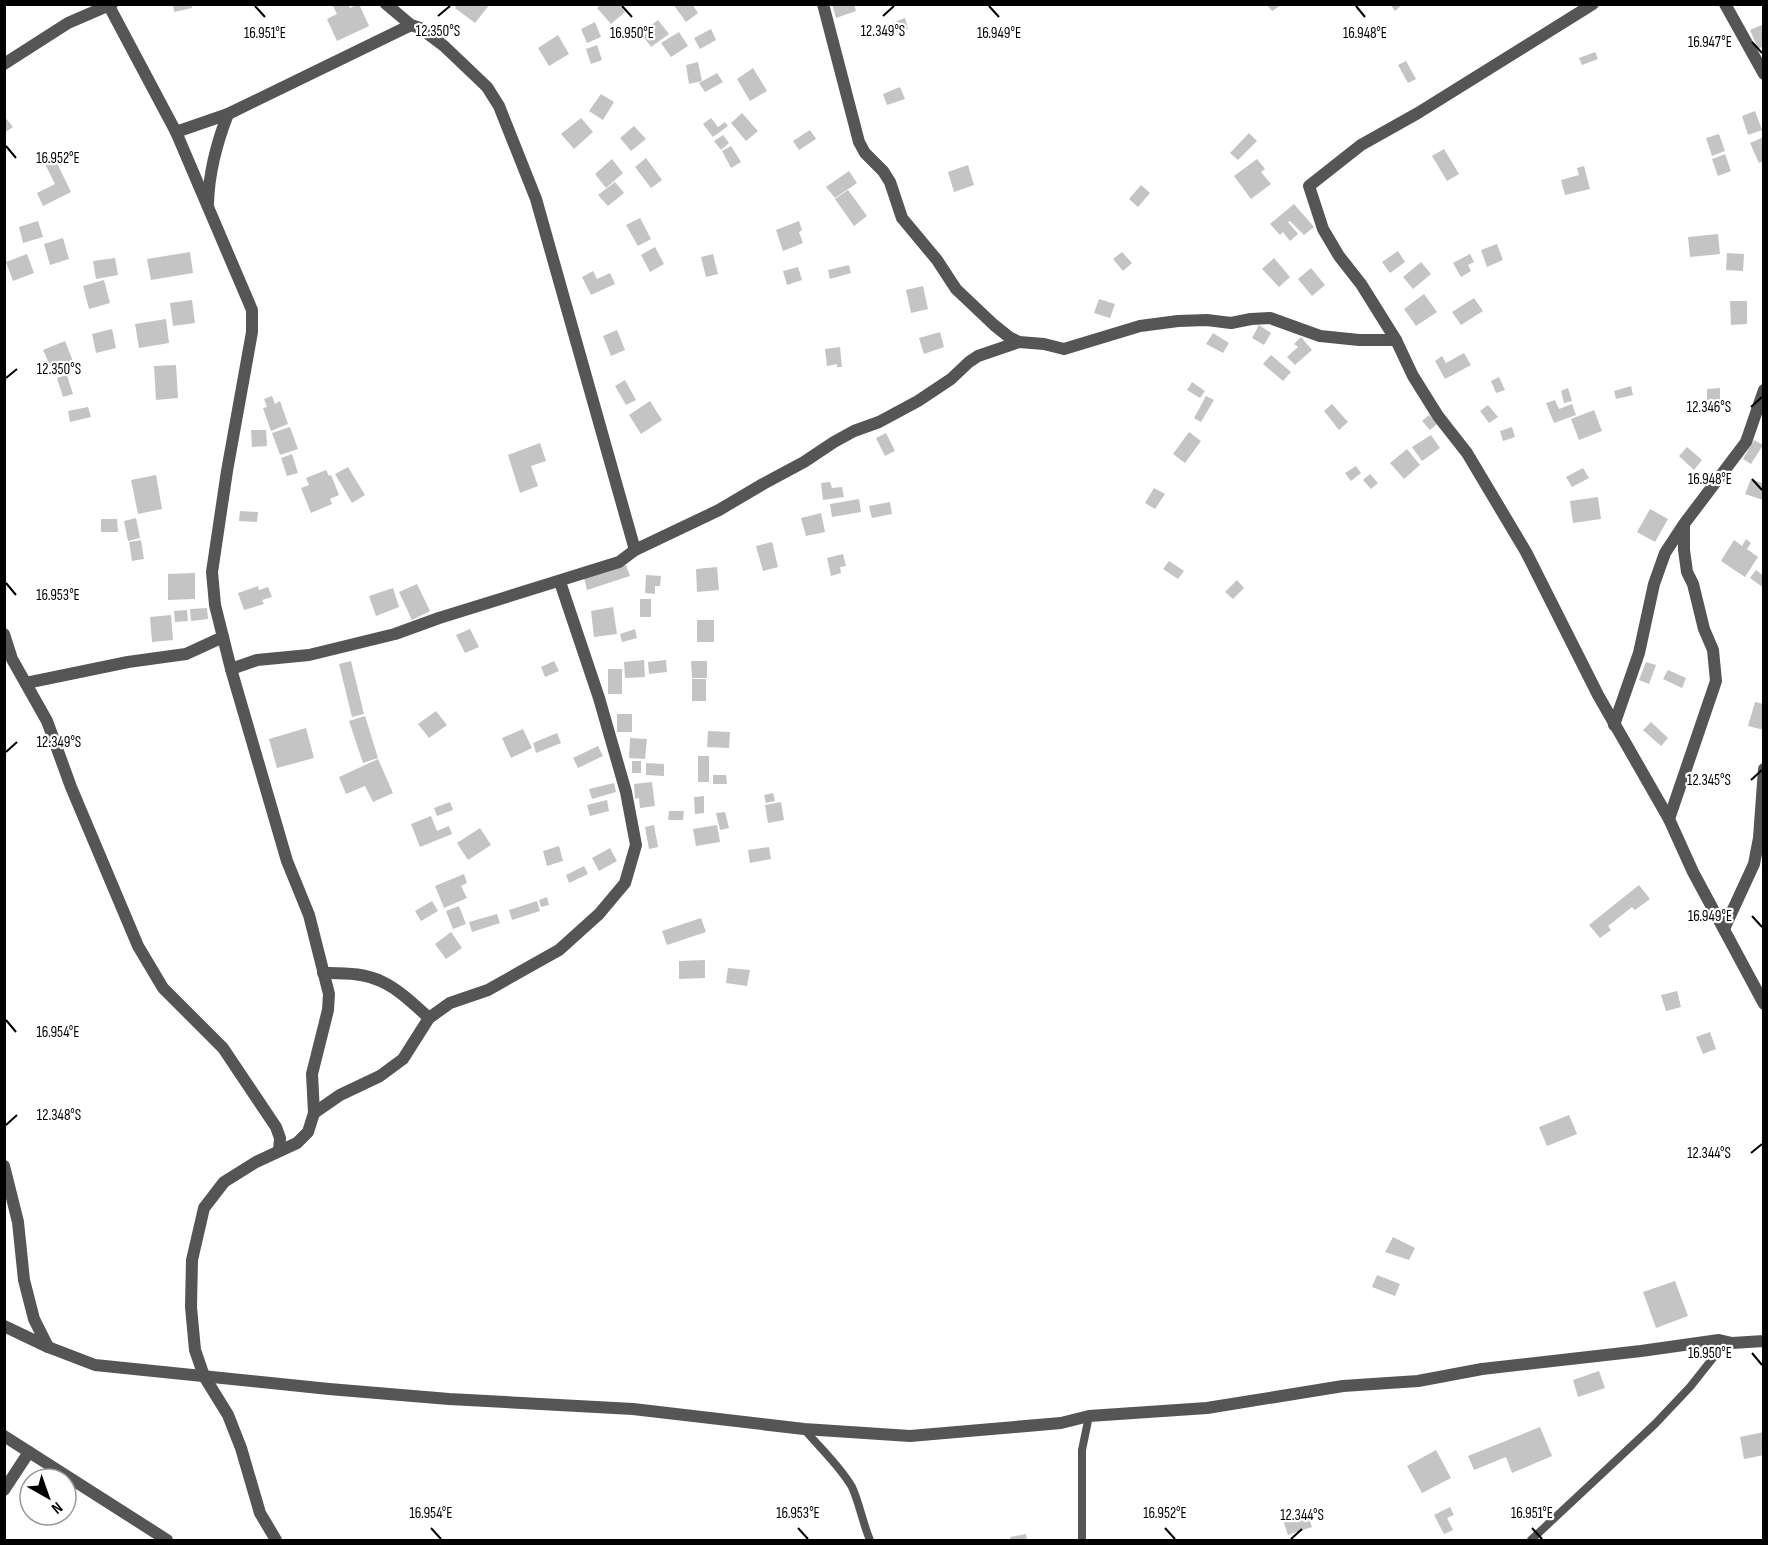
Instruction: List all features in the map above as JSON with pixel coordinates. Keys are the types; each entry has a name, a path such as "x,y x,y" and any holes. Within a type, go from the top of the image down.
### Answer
{"street":[{"path":"386,4 459,59 487,87 499,106 536,199 635,550"},
{"path":"823,4 859,142 865,153 883,171 890,182 902,218 919,237 956,289 974,308 1009,337 1019,342 1044,344 1064,349 1140,326 1178,321 1208,320 1231,323 1270,318 1320,336 1359,340 1396,340"},
{"path":"1593,4 1418,113 1361,145 1309,186 1323,229 1339,256 1361,284 1396,340 1413,376 1438,416 1467,453 1526,552 1614,725 1669,819 1764,1004"},
{"path":"1725,4 1764,74"},
{"path":"4,63 68,23 111,5 176,132 252,310 252,332 227,471 212,572 215,605 231,669 287,861 309,915 329,994 328,1010 312,1074 314,1113 308,1132 297,1143 224,1182 204,1208 192,1260 191,1307 195,1350 204,1376 228,1415 241,1448 260,1513 276,1540"},
{"path":"176,132 228,114 411,25"},
{"path":"208,209 209,188 218,140 228,114"},
{"path":"231,669 257,660 309,656 373,640 619,562 635,550 719,510 854,431 879,422 918,401 951,379 978,356 1019,342"},
{"path":"1614,725 1639,653 1654,584 1665,553 1746,442 1764,390"},
{"path":"1669,819 1716,681 1713,650 1704,629 1687,572 1684,524"},
{"path":"314,1113 340,1095 380,1076 403,1059 429,1018 450,1003 488,990 559,950 599,914 625,883 636,845 626,792 599,698 560,582"},
{"path":"4,634 8,660 26,683 47,722 80,809 138,946 163,988 223,1048 276,1127 280,1138 279,1151"},
{"path":"26,683 128,662 186,654 223,637"},
{"path":"1724,929 1754,864 1759,838 1764,769"},
{"path":"323,973 350,973 382,980 404,995 429,1018"},
{"path":"4,1166 18,1222 24,1281 34,1319 48,1347"},
{"path":"4,1326 48,1347 95,1365 449,1399 633,1409 804,1429 910,1436 1061,1423 1089,1416 1207,1408 1343,1386 1418,1381 1482,1369 1641,1352 1719,1340 1732,1343 1764,1341"},
{"path":"4,1437 167,1540"},
{"path":"4,1490 30,1452"}],"lane":[{"path":"1531,1540 1655,1424 1690,1387 1713,1358 1719,1340"},
{"path":"1082,1540 1082,1450 1089,1416"},
{"path":"804,1429 853,1489 870,1540"}],"building":[{"path":"173,4 191,4 192,8 174,12"},
{"path":"332,4 348,4 350,8 359,4 369,26 337,41 327,19 337,14"},
{"path":"457,4 490,4 475,23 455,8"},
{"path":"601,4 619,4 625,12 611,24 597,8"},
{"path":"673,4 692,4 698,13 686,22"},
{"path":"832,4 854,4 856,11 836,18"},
{"path":"1390,4 1403,4 1395,11"},
{"path":"1267,5 1281,5 1272,11"},
{"path":"905,18 908,29 894,33 892,23"},
{"path":"658,20 669,34 651,47 641,33"},
{"path":"595,22 601,37 587,43 581,29"},
{"path":"1764,24 1764,46 1758,49 1750,30"},
{"path":"711,29 716,40 700,49 694,38"},
{"path":"679,32 688,46 671,57 661,43"},
{"path":"558,35 569,54 549,66 538,48"},
{"path":"597,45 602,60 591,64 586,49"},
{"path":"1595,52 1598,59 1582,65 1579,58"},
{"path":"1406,61 1416,79 1408,83 1398,65"},
{"path":"698,62 702,81 689,84 686,65"},
{"path":"753,68 767,91 750,101 737,79"},
{"path":"717,73 723,82 705,92 699,83"},
{"path":"900,87 905,99 887,105 883,94"},
{"path":"601,94 614,102 603,120 589,111"},
{"path":"1755,111 1762,130 1748,135 1742,116"},
{"path":"742,113 758,131 746,141 731,123"},
{"path":"4,116 13,127 4,133"},
{"path":"581,118 593,132 574,149 561,134"},
{"path":"711,118 718,127 725,122 728,126 713,137 703,124"},
{"path":"634,126 646,139 631,151 620,138"},
{"path":"810,130 816,139 799,150 793,141"},
{"path":"1249,133 1257,141 1238,160 1230,153"},
{"path":"1719,134 1725,151 1712,156 1706,138"},
{"path":"723,135 729,143 721,150 714,141"},
{"path":"1764,137 1764,161 1759,163 1750,143"},
{"path":"731,146 741,162 731,168 722,151"},
{"path":"1444,149 1459,174 1447,181 1432,156"},
{"path":"1725,154 1731,171 1718,176 1712,159"},
{"path":"646,158 662,180 651,188 635,167"},
{"path":"55,159 71,192 43,206 37,193 55,184 45,164"},
{"path":"612,159 623,173 606,188 595,174"},
{"path":"1257,159 1265,169 1261,172 1271,184 1251,199 1234,176"},
{"path":"968,165 974,185 954,192 948,172"},
{"path":"1584,166 1590,189 1565,195 1561,180 1579,175 1577,168"},
{"path":"849,171 857,183 835,198 826,187"},
{"path":"615,182 624,193 608,206 598,195"},
{"path":"1141,185 1150,193 1138,207 1129,199"},
{"path":"848,190 867,216 854,226 835,199"},
{"path":"1294,204 1314,227 1304,235 1290,221 1288,222 1298,234 1290,241 1283,232 1280,235 1270,224"},
{"path":"640,218 651,239 638,246 626,225"},
{"path":"38,221 43,237 23,243 19,227"},
{"path":"799,221 802,230 799,232 803,243 783,251 776,230"},
{"path":"1718,234 1720,254 1690,257 1688,237"},
{"path":"63,238 69,259 50,265 44,244"},
{"path":"1497,244 1503,260 1487,267 1481,250"},
{"path":"655,247 664,264 650,272 641,255"},
{"path":"1398,251 1405,262 1390,273 1382,262"},
{"path":"190,252 193,273 151,280 147,259"},
{"path":"1122,252 1132,263 1123,271 1113,259"},
{"path":"1727,253 1744,254 1743,271 1726,270"},
{"path":"27,254 34,273 13,281 6,262"},
{"path":"713,254 718,274 706,277 701,257"},
{"path":"1470,254 1474,262 1468,265 1471,271 1461,277 1453,263"},
{"path":"115,258 118,275 96,279 93,261"},
{"path":"1274,258 1290,277 1279,287 1262,269"},
{"path":"1421,262 1431,274 1413,289 1403,277"},
{"path":"849,265 851,273 830,279 828,270"},
{"path":"798,267 802,280 787,285 783,271"},
{"path":"1311,268 1325,285 1312,296 1298,279"},
{"path":"593,271 597,279 610,273 615,284 591,295 582,277"},
{"path":"104,280 110,303 89,309 83,286"},
{"path":"923,286 928,309 911,313 906,290"},
{"path":"1424,294 1437,312 1416,326 1404,309"},
{"path":"1474,298 1483,311 1461,325 1452,312"},
{"path":"1099,299 1115,304 1110,318 1094,313"},
{"path":"192,300 195,323 173,326 170,303"},
{"path":"1730,301 1747,301 1747,324 1731,325"},
{"path":"166,319 169,343 139,348 135,324"},
{"path":"1259,325 1271,333 1264,345 1252,338"},
{"path":"112,329 116,348 96,353 92,334"},
{"path":"617,330 625,350 611,356 603,336"},
{"path":"940,332 944,347 924,354 919,338"},
{"path":"1213,333 1229,343 1223,353 1206,344"},
{"path":"1301,337 1312,350 1295,365 1287,357 1298,347 1294,344"},
{"path":"65,341 73,361 52,370 43,350"},
{"path":"840,347 842,367 837,367 837,364 827,366 825,349"},
{"path":"1464,353 1471,365 1445,379 1435,361 1442,356 1446,363"},
{"path":"1271,355 1291,372 1283,381 1263,364"},
{"path":"176,365 178,398 156,400 154,366"},
{"path":"67,375 73,394 63,397 57,378"},
{"path":"1499,377 1505,390 1496,393 1491,381"},
{"path":"625,380 636,400 626,405 615,386"},
{"path":"1192,382 1205,391 1200,398 1187,390"},
{"path":"1631,386 1633,395 1616,399 1614,391"},
{"path":"1568,388 1572,401 1564,403 1561,391"},
{"path":"1720,388 1720,400 1707,400 1707,389"},
{"path":"272,396 275,404 280,401 288,424 271,431 263,408 267,407 264,399"},
{"path":"1206,396 1214,400 1201,422 1194,418"},
{"path":"1555,400 1559,409 1572,404 1576,415 1554,423 1546,403"},
{"path":"650,401 662,420 641,434 629,415"},
{"path":"1332,404 1348,422 1339,430 1324,411"},
{"path":"1488,405 1498,417 1489,423 1480,411"},
{"path":"88,407 91,417 70,422 68,411"},
{"path":"1594,410 1602,431 1579,440 1571,419"},
{"path":"1429,415 1437,424 1430,430 1422,421"},
{"path":"290,427 298,449 280,455 272,433"},
{"path":"1512,427 1515,437 1503,441 1500,431"},
{"path":"251,430 266,430 267,446 252,447"},
{"path":"1189,432 1201,441 1185,463 1173,454"},
{"path":"886,433 895,451 885,456 876,438"},
{"path":"1431,435 1440,448 1422,461 1412,447"},
{"path":"1754,440 1763,445 1751,464 1743,459"},
{"path":"540,443 546,461 531,466 538,486 520,493 508,455"},
{"path":"1687,447 1702,460 1694,470 1679,456"},
{"path":"1407,449 1420,465 1404,479 1390,463"},
{"path":"292,454 298,473 287,476 281,458"},
{"path":"1356,466 1361,473 1351,481 1345,473"},
{"path":"348,467 365,495 352,503 335,474"},
{"path":"1583,468 1589,478 1572,487 1566,477"},
{"path":"326,470 329,476 331,475 339,495 330,499 332,504 311,513 301,488 309,485 306,478"},
{"path":"1370,474 1378,483 1371,489 1363,480"},
{"path":"156,475 162,509 138,514 131,480"},
{"path":"1751,479 1764,484 1763,500 1745,494"},
{"path":"830,482 832,488 842,487 844,497 823,500 821,483"},
{"path":"1154,488 1165,494 1155,509 1145,503"},
{"path":"1598,497 1601,519 1573,523 1570,501"},
{"path":"859,499 861,512 832,517 830,504"},
{"path":"890,502 892,514 872,518 869,506"},
{"path":"1650,509 1668,519 1655,542 1637,532"},
{"path":"240,511 258,512 257,522 239,521"},
{"path":"821,513 825,532 806,536 801,518"},
{"path":"136,518 140,538 128,541 124,521"},
{"path":"101,519 117,519 118,532 101,532"},
{"path":"1746,539 1751,543 1747,549 1758,557 1745,577 1721,561 1734,540 1742,546"},
{"path":"141,540 144,559 132,561 129,542"},
{"path":"772,542 778,567 763,571 756,546"},
{"path":"843,554 846,566 840,567 841,573 831,576 827,558"},
{"path":"1169,561 1184,571 1178,579 1163,569"},
{"path":"626,565 630,576 587,590 584,578"},
{"path":"717,567 719,590 697,592 696,569"},
{"path":"1756,570 1764,576 1764,588 1750,578"},
{"path":"195,573 195,599 168,600 168,574"},
{"path":"646,575 661,576 660,586 655,586 655,594 645,593"},
{"path":"1237,580 1244,588 1233,599 1225,592"},
{"path":"417,584 430,611 412,620 399,592"},
{"path":"258,586 259,590 268,587 272,597 262,600 264,604 244,610 238,593"},
{"path":"393,588 399,607 376,616 369,596"},
{"path":"640,599 651,599 651,617 640,617"},
{"path":"613,607 617,634 594,637 591,611"},
{"path":"207,608 208,619 191,621 190,609"},
{"path":"187,610 188,621 175,622 174,611"},
{"path":"171,615 173,640 152,642 150,617"},
{"path":"697,620 714,620 714,642 697,642"},
{"path":"470,629 479,647 465,653 456,635"},
{"path":"635,629 637,638 622,642 620,634"},
{"path":"644,660 645,677 625,678 624,662"},
{"path":"666,660 667,672 649,674 648,662"},
{"path":"351,661 364,714 352,717 339,664"},
{"path":"554,661 559,671 545,677 541,667"},
{"path":"691,661 707,661 707,678 692,678"},
{"path":"1646,662 1656,665 1649,684 1639,680"},
{"path":"608,669 622,669 622,694 608,694"},
{"path":"1668,670 1686,678 1682,688 1663,679"},
{"path":"692,679 706,679 706,701 692,701"},
{"path":"1755,702 1764,704 1764,730 1748,726"},
{"path":"436,711 447,725 429,738 418,724"},
{"path":"617,714 632,714 632,732 617,732"},
{"path":"365,716 378,758 363,763 349,721"},
{"path":"1651,722 1668,738 1661,746 1643,730"},
{"path":"306,728 314,758 277,768 269,739"},
{"path":"523,729 532,748 511,758 502,738"},
{"path":"708,731 730,732 729,748 707,747"},
{"path":"557,733 561,743 536,753 533,743"},
{"path":"630,738 647,739 645,759 629,758"},
{"path":"598,746 603,756 578,768 573,758"},
{"path":"698,756 709,756 709,782 698,782"},
{"path":"378,759 393,793 373,802 365,786 346,794 339,777"},
{"path":"632,761 641,761 641,773 632,773"},
{"path":"646,763 664,764 664,776 646,775"},
{"path":"713,775 726,775 727,784 713,784"},
{"path":"652,782 655,806 640,808 639,798 635,799 634,784"},
{"path":"614,783 616,792 592,799 589,789"},
{"path":"773,793 775,801 766,803 764,795"},
{"path":"704,796 704,813 695,814 694,797"},
{"path":"607,800 609,811 590,816 587,805"},
{"path":"450,802 453,810 437,816 434,808"},
{"path":"781,802 784,820 768,823 765,805"},
{"path":"669,811 684,811 683,820 668,820"},
{"path":"725,812 729,828 720,830 716,813"},
{"path":"431,816 437,831 449,826 452,834 420,847 411,824"},
{"path":"654,825 658,847 649,849 645,827"},
{"path":"717,825 720,842 696,846 693,829"},
{"path":"480,828 491,845 468,860 457,843"},
{"path":"559,846 563,861 547,866 543,851"},
{"path":"769,847 771,859 750,863 748,850"},
{"path":"610,848 617,861 599,871 592,858"},
{"path":"584,866 588,874 569,883 566,875"},
{"path":"464,874 467,883 461,886 467,898 444,908 435,886"},
{"path":"1639,885 1650,899 1635,910 1632,907 1608,926 1611,930 1600,938 1589,925"},
{"path":"547,897 549,905 541,907 539,900"},
{"path":"432,901 438,911 421,921 415,911"},
{"path":"537,901 540,911 512,920 509,910"},
{"path":"459,906 466,924 453,929 446,911"},
{"path":"497,914 500,923 472,932 469,922"},
{"path":"701,918 706,932 667,945 662,931"},
{"path":"451,932 462,948 446,959 435,944"},
{"path":"705,960 705,978 679,979 679,961"},
{"path":"728,968 750,970 747,986 726,983"},
{"path":"1677,991 1681,1007 1666,1011 1661,995"},
{"path":"1710,1032 1716,1049 1703,1054 1696,1037"},
{"path":"1569,1115 1577,1134 1547,1146 1539,1127"},
{"path":"1393,1237 1415,1248 1409,1260 1385,1252"},
{"path":"1377,1275 1400,1284 1395,1296 1372,1287"},
{"path":"1675,1281 1688,1316 1656,1328 1643,1292"},
{"path":"1599,1371 1605,1388 1578,1397 1573,1380"},
{"path":"1540,1427 1552,1456 1512,1473 1506,1457 1474,1470 1468,1456"},
{"path":"1764,1432 1764,1455 1744,1459 1740,1437"},
{"path":"1436,1450 1451,1478 1422,1493 1407,1466"},
{"path":"1450,1507 1454,1515 1447,1518 1453,1530 1444,1534 1434,1515"},
{"path":"1307,1512 1312,1527 1288,1535 1283,1520"},
{"path":"1026,1534 1027,1540 1011,1540 1010,1537"}]}
